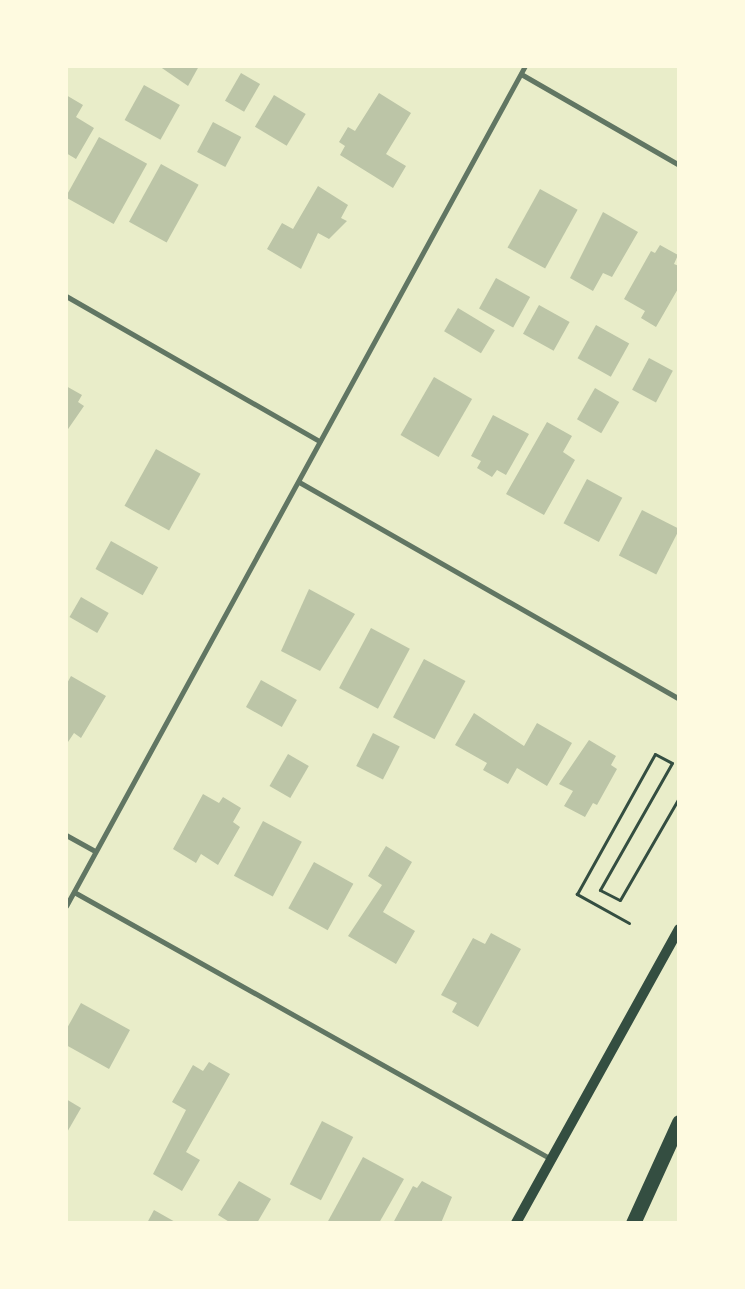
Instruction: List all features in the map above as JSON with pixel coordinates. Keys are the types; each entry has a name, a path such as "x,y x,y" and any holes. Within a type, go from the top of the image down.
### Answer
{"highway":[{"path":"633,1223 679,1122"}],"main road":[{"path":"516,1223 679,929"}],"street":[{"path":"66,906 525,66"},
{"path":"521,74 679,165"},
{"path":"66,296 319,440"},
{"path":"299,482 679,699"},
{"path":"66,835 95,851"},
{"path":"74,892 551,1159"}],"path":[{"path":"629,923 577,894 655,754 672,763 600,890 620,900 679,798"}],"building":[{"path":"159,66 199,66 188,86"},
{"path":"241,73 260,84 244,112 225,101"},
{"path":"144,85 180,105 160,140 125,120"},
{"path":"379,93 411,113 386,154 406,166 393,188 340,155 345,146 339,142 348,127 355,131"},
{"path":"66,95 83,105 76,117 94,128 76,159 66,153"},
{"path":"274,95 306,114 287,146 255,127"},
{"path":"213,122 241,137 225,167 197,152"},
{"path":"99,137 147,164 114,224 66,198"},
{"path":"161,164 199,185 167,243 129,222"},
{"path":"318,186 348,205 341,218 347,221 329,239 318,233 301,269 267,249 282,223 293,229"},
{"path":"540,189 578,210 545,268 508,248"},
{"path":"603,212 638,232 612,277 603,273 593,291 570,278"},
{"path":"660,245 678,255 674,264 679,266 679,287 656,327 641,318 645,311 624,299 651,251 655,253"},
{"path":"496,278 530,297 513,328 479,309"},
{"path":"539,305 570,322 554,351 523,334"},
{"path":"458,308 495,330 481,353 444,331"},
{"path":"596,325 629,343 611,377 578,358"},
{"path":"649,358 673,371 656,402 632,390"},
{"path":"434,377 472,399 439,457 400,435"},
{"path":"66,386 82,395 78,402 84,406 66,432"},
{"path":"595,388 619,402 601,433 577,419"},
{"path":"493,415 529,434 506,475 497,470 492,477 477,468 481,461 471,456"},
{"path":"547,422 572,436 563,452 575,460 544,515 506,494"},
{"path":"156,449 201,474 169,531 124,506"},
{"path":"587,479 622,498 599,542 564,523"},
{"path":"642,510 679,529 656,575 619,555"},
{"path":"111,541 158,567 143,595 95,569"},
{"path":"309,589 355,614 320,671 281,651"},
{"path":"81,597 109,613 97,633 70,617"},
{"path":"371,628 410,649 378,709 339,688"},
{"path":"424,659 465,681 435,739 393,717"},
{"path":"71,676 106,696 81,738 74,733 68,742 66,685"},
{"path":"261,680 297,700 282,727 246,707"},
{"path":"474,713 524,746 537,723 572,743 547,786 517,768 508,784 483,770 487,763 455,745"},
{"path":"373,733 400,747 383,780 356,766"},
{"path":"589,740 616,756 611,765 617,769 597,805 593,803 585,817 564,806 573,791 559,784"},
{"path":"288,754 309,766 290,798 270,786"},
{"path":"203,794 219,803 223,797 241,808 233,822 240,827 218,865 201,854 196,863 173,849"},
{"path":"263,821 302,842 273,896 234,876"},
{"path":"386,846 412,862 383,912 415,931 396,964 348,936 382,885 368,876"},
{"path":"314,862 353,884 328,930 288,908"},
{"path":"491,933 521,949 478,1027 452,1012 457,1003 441,995 473,938 485,944"},
{"path":"81,1003 130,1030 109,1069 66,1045 66,1030"},
{"path":"209,1062 230,1074 186,1152 200,1160 182,1191 153,1174 186,1110 172,1102 193,1065 203,1071"},
{"path":"66,1099 81,1108 66,1134"},
{"path":"322,1121 353,1137 321,1200 290,1184"},
{"path":"363,1157 404,1179 379,1223 327,1223"},
{"path":"239,1181 271,1199 257,1223 231,1223 218,1215"},
{"path":"422,1181 452,1197 441,1223 393,1223 413,1186 417,1188"},
{"path":"154,1210 177,1223 147,1223"}]}
